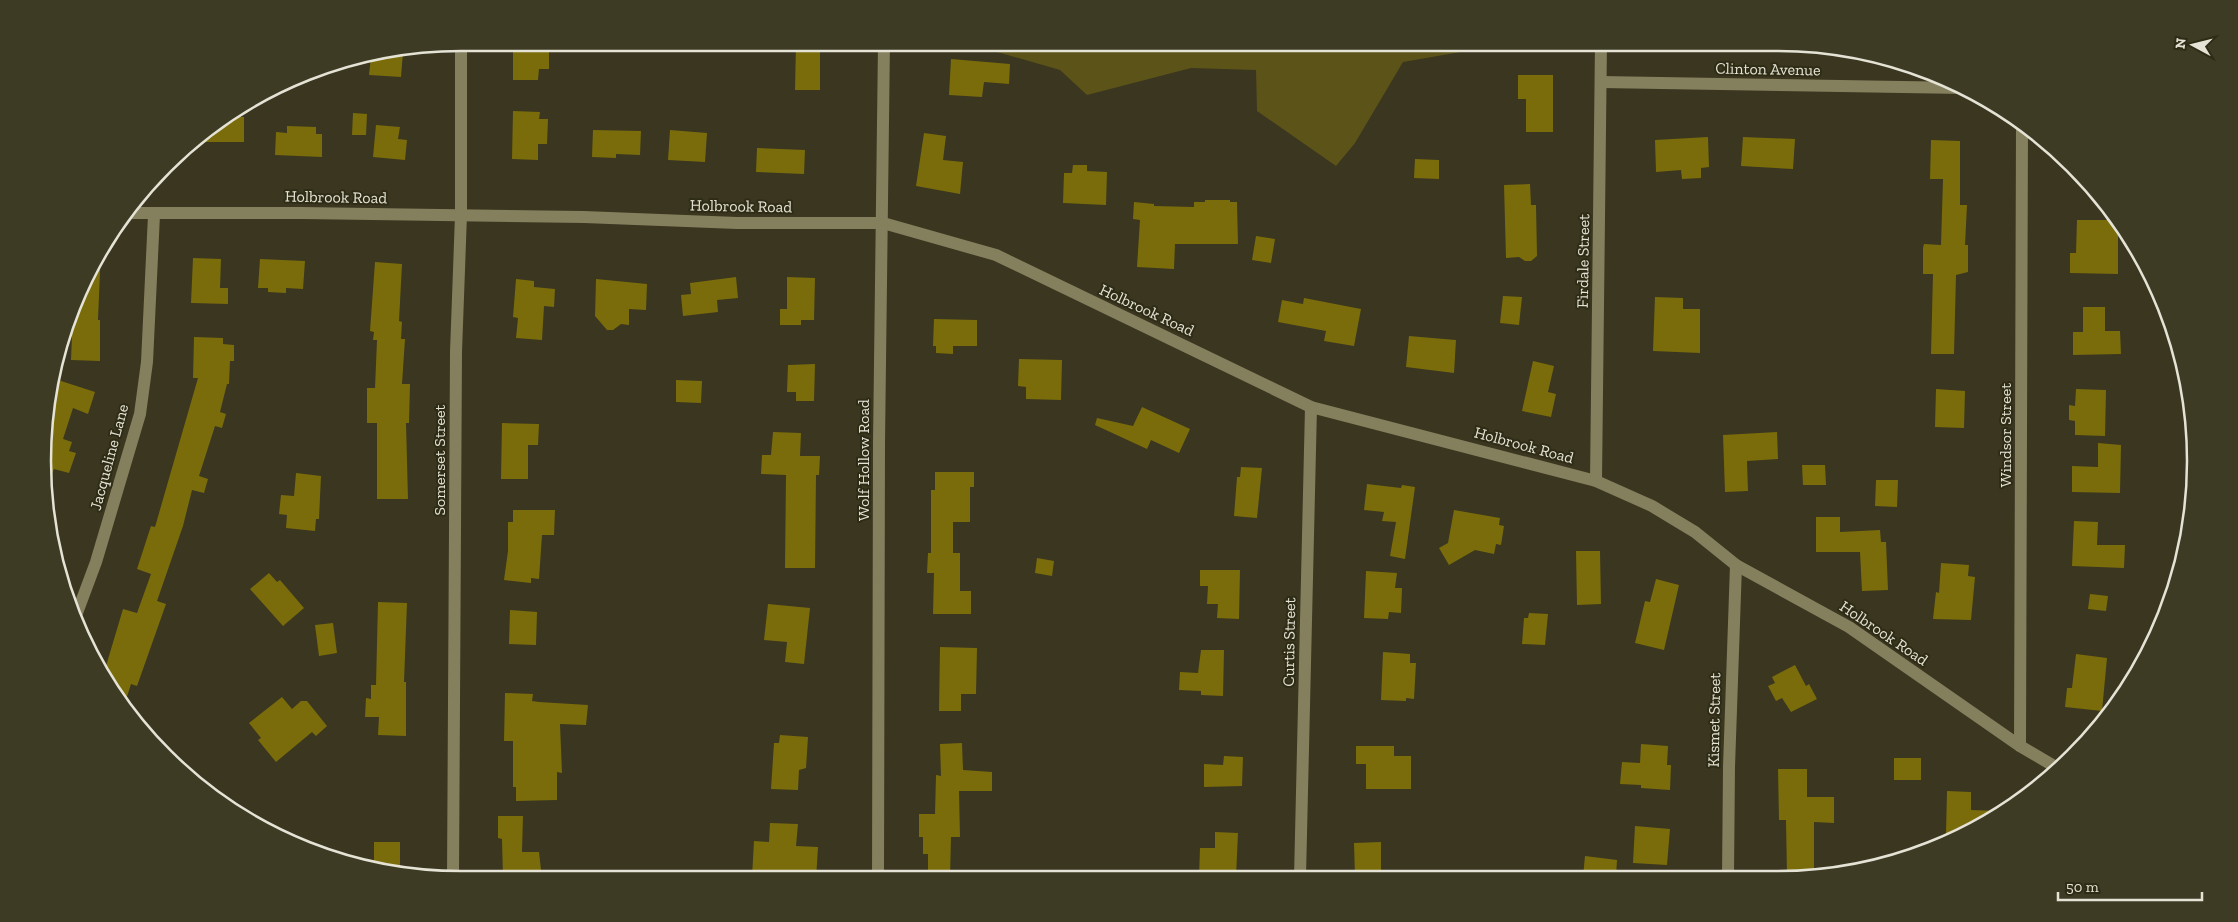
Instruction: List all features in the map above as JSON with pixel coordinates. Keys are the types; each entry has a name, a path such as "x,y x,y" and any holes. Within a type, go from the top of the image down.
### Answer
{"street":[{"name":"Somerset Street","path":"454,871 456,352 461,215 460,51"},
{"name":"Wolf Hollow Road","path":"878,871 879,443 884,51"},
{"name":"Firdale Street","path":"1596,481 1601,51"},
{"name":"Clinton Avenue","path":"1601,82 1945,88"},
{"name":"Windsor Street","path":"2020,746 2022,133"},
{"name":"Holbrook Road","path":"134,214 302,213 461,215 737,223 883,222 996,255 1310,407 1596,481 1652,506 1688,528 1736,565 1849,627 2020,746 2052,765"},
{"name":"Jacqueline Lane","path":"79,609 96,562 140,414 146,362 154,215"},
{"name":"Curtis Street","path":"1300,871 1310,407"},
{"name":"Kismet Street","path":"1728,871 1730,711 1736,565"}],"shaded area":[{"path":"994,51 1467,51 1403,62 1355,143 1336,166 1257,111 1256,70 1191,68 1087,95 1060,70"}],"building":[{"path":"513,51 549,51 549,69 539,69 538,80 513,80"},
{"path":"796,51 820,51 820,90 795,90"},
{"path":"403,56 401,77 369,75 371,61"},
{"path":"951,59 1010,64 1009,84 984,82 982,97 949,95"},
{"path":"1518,75 1553,75 1553,132 1526,132 1526,99 1518,99"},
{"path":"513,111 540,112 539,119 548,119 547,144 538,144 538,160 512,159"},
{"path":"353,113 367,114 366,135 352,135"},
{"path":"238,117 244,117 244,142 205,142 233,120"},
{"path":"376,125 400,127 398,139 407,140 405,160 373,157"},
{"path":"287,126 316,127 316,134 322,134 322,157 275,155 276,132 287,133"},
{"path":"593,130 641,131 640,155 616,154 616,158 592,157"},
{"path":"670,130 707,133 705,162 668,160"},
{"path":"924,133 946,136 943,160 963,162 960,194 916,186"},
{"path":"1708,137 1709,167 1701,168 1701,178 1682,179 1681,170 1656,172 1655,140"},
{"path":"1743,137 1795,139 1793,169 1741,166"},
{"path":"1931,140 1960,141 1960,205 1967,205 1965,245 1968,245 1968,272 1956,275 1954,354 1931,354 1933,274 1923,274 1923,248 1924,244 1941,245 1943,179 1930,179"},
{"path":"757,148 805,150 804,174 756,172"},
{"path":"1415,159 1439,160 1439,179 1414,178"},
{"path":"1073,165 1087,165 1087,171 1107,172 1106,205 1063,203 1064,173 1072,173"},
{"path":"1530,184 1531,205 1536,205 1537,256 1531,261 1525,261 1519,257 1506,258 1504,185"},
{"path":"1205,200 1230,200 1230,202 1237,202 1238,244 1175,244 1174,269 1137,267 1140,220 1133,219 1134,202 1154,204 1154,206 1194,207 1194,202 1205,202"},
{"path":"2077,220 2108,220 2118,233 2118,274 2070,273 2070,253 2076,253"},
{"path":"1256,236 1275,239 1271,263 1252,260"},
{"path":"193,258 221,259 220,288 228,288 228,304 191,303"},
{"path":"260,259 305,261 303,289 286,288 286,293 268,292 268,288 258,288"},
{"path":"375,262 402,264 399,321 402,322 401,339 405,339 402,384 410,384 409,423 406,423 408,499 377,499 377,423 367,423 367,388 375,388 377,340 373,340 374,332 370,331"},
{"path":"100,268 98,320 100,320 100,361 71,360 72,336 82,304"},
{"path":"736,277 738,298 717,300 718,312 683,316 681,295 691,294 690,283"},
{"path":"787,277 815,278 814,320 801,320 801,325 780,325 780,309 787,309"},
{"path":"516,279 534,281 534,287 555,289 554,307 544,306 542,340 516,338 518,318 513,317"},
{"path":"596,279 647,284 646,310 629,309 629,325 621,324 613,330 607,330 595,316"},
{"path":"1503,296 1522,297 1519,325 1500,323"},
{"path":"1655,297 1683,298 1683,309 1700,309 1700,353 1653,351"},
{"path":"1304,298 1361,309 1354,346 1324,341 1326,331 1278,322 1282,300 1303,304"},
{"path":"2083,307 2105,307 2105,331 2120,331 2121,354 2073,355 2073,332 2083,332"},
{"path":"934,319 977,320 977,346 953,346 953,354 936,353 936,346 933,346"},
{"path":"1409,336 1456,340 1454,373 1406,367"},
{"path":"194,337 223,338 223,344 234,345 234,361 230,361 229,384 227,384 220,412 226,414 222,428 215,426 199,476 208,479 204,493 192,490 183,526 157,601 166,604 137,686 131,684 127,698 106,666 123,609 137,613 151,574 137,569 151,526 155,527 198,378 193,378"},
{"path":"1019,359 1062,360 1061,400 1026,399 1026,387 1018,386"},
{"path":"1533,361 1554,366 1548,392 1556,394 1551,417 1522,411"},
{"path":"815,364 814,401 796,401 796,392 787,392 788,365"},
{"path":"59,380 95,392 88,414 73,408 63,439 72,442 69,451 76,453 69,473 54,469 52,475 52,434"},
{"path":"676,380 702,381 701,403 676,402"},
{"path":"1936,389 1965,391 1964,428 1935,427"},
{"path":"2076,389 2106,390 2105,436 2075,435 2075,421 2069,420 2069,405 2075,406"},
{"path":"1142,407 1190,429 1179,453 1151,440 1147,449 1095,425 1097,418 1133,426"},
{"path":"502,423 539,424 538,445 528,445 528,479 501,479"},
{"path":"773,432 801,433 800,456 820,456 819,475 816,475 815,568 785,568 786,475 761,474 762,455 771,455"},
{"path":"1777,432 1778,459 1747,461 1748,491 1725,492 1723,435"},
{"path":"2098,443 2121,445 2120,493 2072,492 2072,466 2098,467"},
{"path":"1802,465 1825,465 1826,485 1803,485"},
{"path":"1241,467 1262,468 1257,518 1234,516 1237,477 1240,477"},
{"path":"935,472 974,472 974,487 970,487 970,522 953,522 953,553 960,553 960,591 971,591 971,614 933,614 934,573 927,573 928,553 931,553 931,490 935,490"},
{"path":"296,473 321,476 319,519 316,519 315,531 286,528 287,515 279,514 281,495 294,496"},
{"path":"1876,480 1898,480 1897,507 1875,506"},
{"path":"1367,484 1401,488 1402,485 1415,487 1405,559 1390,556 1396,522 1382,521 1384,512 1364,510"},
{"path":"513,510 555,510 554,535 542,535 539,579 531,578 531,583 504,580 508,551 508,522 513,522"},
{"path":"1454,510 1500,518 1499,525 1504,526 1501,545 1496,544 1494,554 1475,550 1449,565 1439,548 1448,543"},
{"path":"1816,517 1840,517 1840,532 1880,530 1881,542 1886,542 1888,590 1862,591 1860,552 1816,552"},
{"path":"2074,521 2098,522 2097,545 2125,545 2124,568 2072,566"},
{"path":"1576,551 1600,551 1601,604 1577,605"},
{"path":"1037,558 1054,561 1052,576 1035,573"},
{"path":"1941,563 1969,565 1968,576 1975,577 1971,620 1933,619 1936,592 1939,593"},
{"path":"1200,570 1240,570 1239,619 1217,618 1218,604 1207,604 1208,586 1200,586"},
{"path":"1366,571 1397,573 1395,588 1402,588 1401,613 1389,612 1388,619 1364,618"},
{"path":"269,573 277,582 280,580 304,608 283,626 250,589"},
{"path":"1656,579 1679,585 1664,650 1635,643 1645,601 1650,602"},
{"path":"2090,594 2108,596 2106,611 2088,609"},
{"path":"378,602 407,603 404,682 406,682 406,736 378,735 379,717 365,717 366,698 371,699 371,685 376,685"},
{"path":"768,604 810,608 804,664 785,662 787,642 764,640"},
{"path":"510,610 537,612 536,645 509,644"},
{"path":"1529,613 1548,614 1545,645 1522,644 1524,618 1528,618"},
{"path":"333,623 337,653 319,656 315,625"},
{"path":"940,647 977,648 976,694 961,694 961,711 939,711"},
{"path":"1201,650 1224,650 1223,696 1201,695 1201,691 1179,690 1180,672 1198,673"},
{"path":"1383,652 1410,654 1410,663 1416,663 1414,699 1406,698 1406,701 1381,700"},
{"path":"2076,654 2107,658 2101,711 2065,707 2067,688 2072,688"},
{"path":"1795,665 1806,686 1809,684 1817,699 1791,712 1782,698 1776,701 1768,686 1775,683 1772,677"},
{"path":"505,693 533,694 532,701 588,705 586,725 560,724 562,773 557,772 557,800 516,801 516,787 513,787 513,741 504,741"},
{"path":"282,697 292,709 301,701 307,701 327,726 316,736 312,732 276,762 258,740 261,738 249,723"},
{"path":"780,735 808,737 806,768 799,770 798,790 771,789 774,743 779,743"},
{"path":"962,743 963,770 992,772 992,791 959,791 960,837 951,837 950,871 928,871 928,854 923,854 923,837 919,837 919,814 935,814 936,775 941,776 940,744"},
{"path":"1641,744 1668,746 1667,765 1671,765 1670,790 1641,788 1641,785 1620,784 1622,762 1640,763"},
{"path":"1356,746 1394,746 1394,756 1411,756 1411,789 1366,789 1366,764 1356,764"},
{"path":"1224,756 1243,757 1242,786 1204,787 1204,764 1223,765"},
{"path":"1894,758 1921,758 1921,780 1894,780"},
{"path":"1778,769 1807,769 1807,797 1834,797 1834,823 1814,822 1814,869 1787,871 1786,820 1779,820"},
{"path":"1947,791 1971,792 1971,810 1991,811 1948,833 1946,833"},
{"path":"498,816 523,816 522,852 539,852 541,871 503,871 502,839 498,838"},
{"path":"770,823 798,824 796,846 818,847 816,871 752,871 754,841 769,842"},
{"path":"1635,826 1670,829 1667,865 1633,863"},
{"path":"1215,832 1238,833 1236,871 1199,871 1200,848 1215,848"},
{"path":"374,842 400,842 400,866 374,861"},
{"path":"1381,842 1381,871 1355,871 1354,843"},
{"path":"1585,856 1617,860 1616,871 1584,871"}]}
